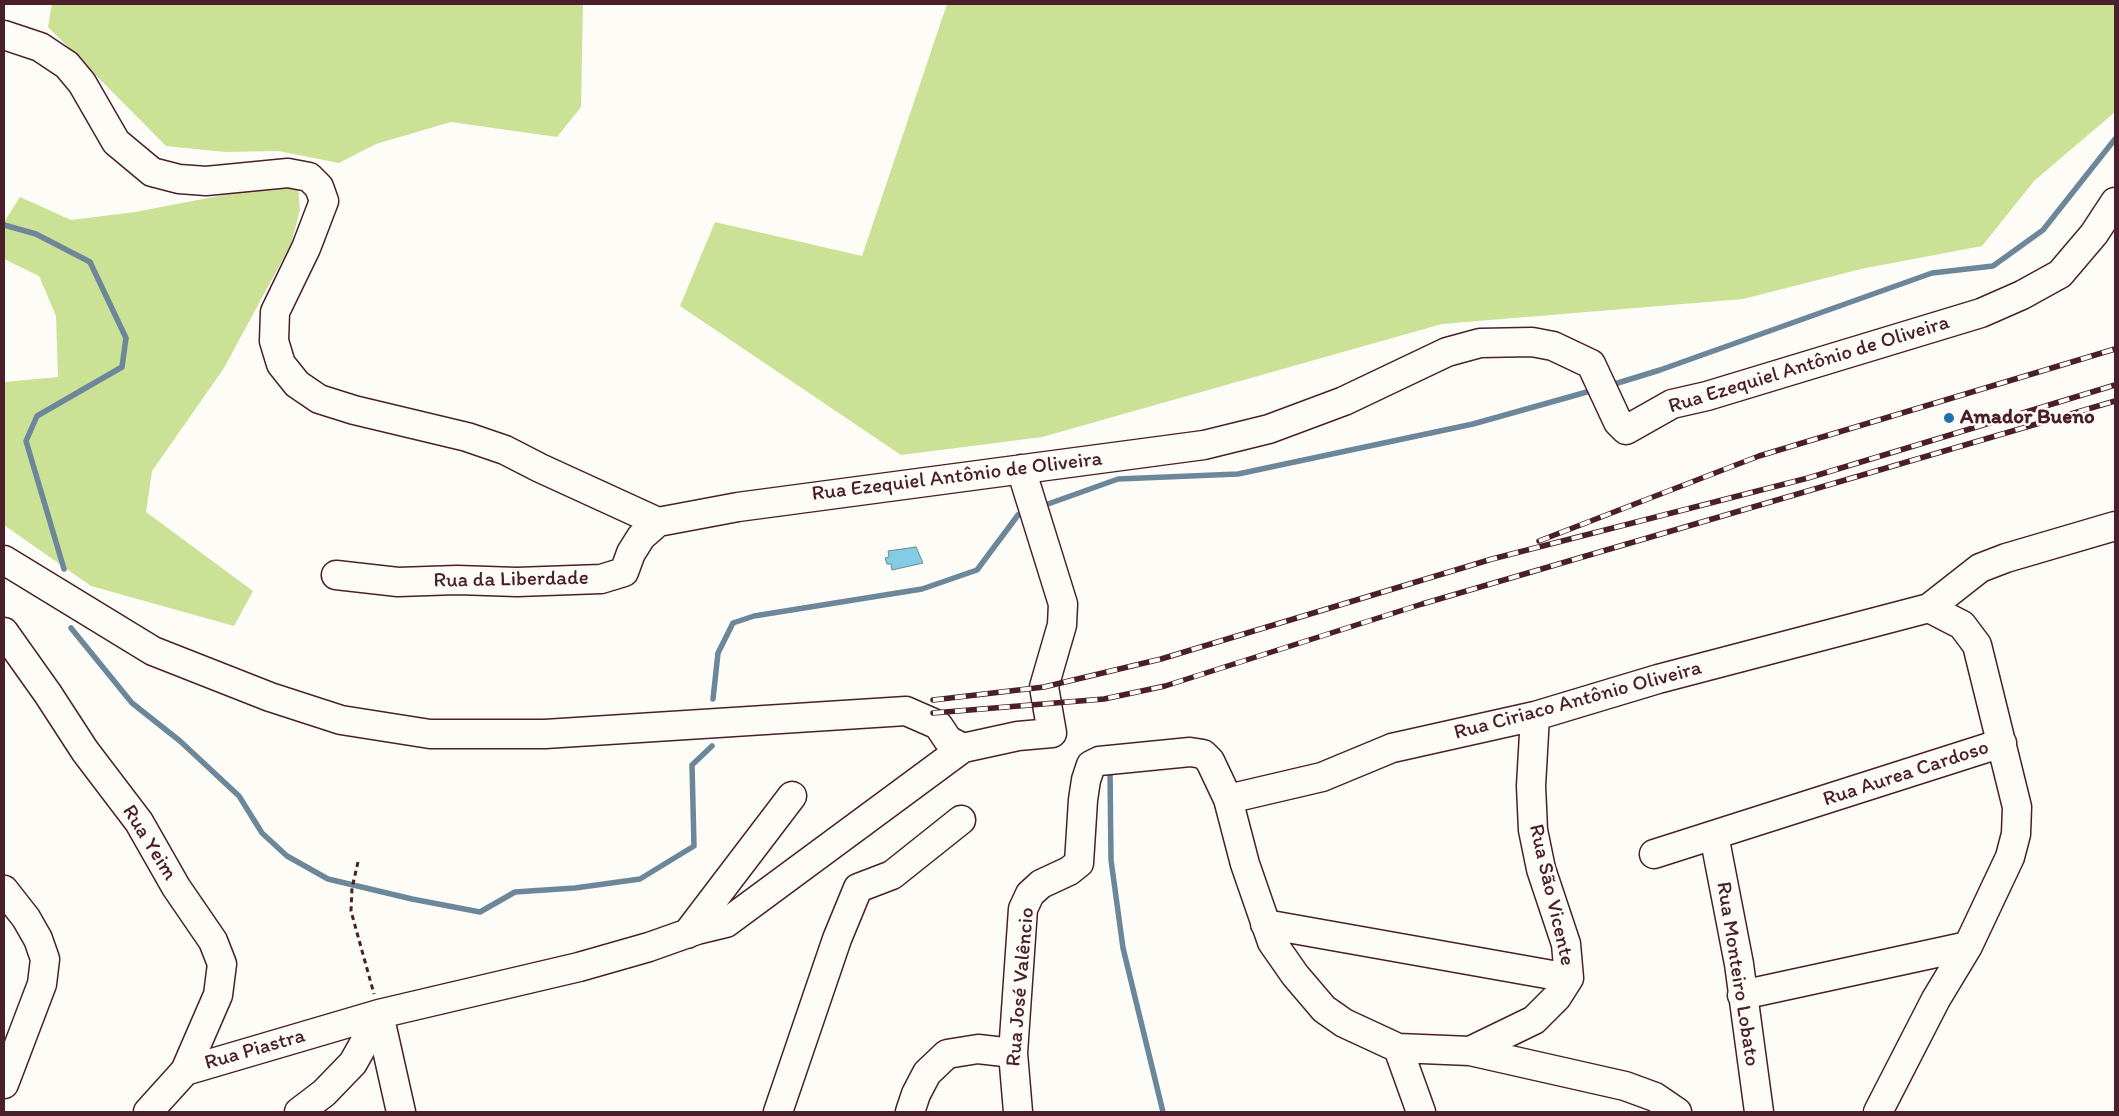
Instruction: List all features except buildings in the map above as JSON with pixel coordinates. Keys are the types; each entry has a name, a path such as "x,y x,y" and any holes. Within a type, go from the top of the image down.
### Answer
{"street":[{"path":"4,35 40,47 67,64 82,83 116,142 152,172 179,179 206,181 288,174 309,177 319,187 324,201 306,248 275,312 274,341 281,364 297,384 319,399 354,410 467,437 505,450 658,522"},
{"name":"Rua Ezequiel Antônio de Oliveira","path":"658,522 738,507 1204,445 1269,429 1344,401 1447,352 1480,343 1532,342 1553,346 1591,364 1618,422 1626,430 1672,404 1707,396 1981,312 2022,295 2060,274 2094,234 2115,202"},
{"path":"4,560 153,650 270,697 341,720 430,734 545,734 906,711 938,725 948,740 962,748 1018,736 1052,733 1044,686 1062,626 1063,604 1021,469"},
{"name":"Rua da Liberdade","path":"336,575 398,582 457,580 518,582 601,579 624,572 632,552 641,538 658,522"},
{"name":"Rua Ciriaco Antônio Oliveira","path":"1228,799 1322,777 1392,748 1535,716 1658,679 1929,608 1980,568 2006,558 2115,526"},
{"path":"1929,608 1962,625 1977,645 2002,743"},
{"name":"Rua Yeim","path":"4,632 85,751 139,822 176,886 213,942 222,964 218,995 185,1071"},
{"name":"Rua São Vicente","path":"1470,1052 1534,1020 1557,998 1569,978 1566,944 1541,869 1533,830 1531,786 1535,716"},
{"name":"Rua Aurea Cardoso","path":"1654,854 2002,743 2017,807 2016,834 2010,857 1968,946 1936,999 1878,1112"},
{"name":"Rua Piastra","path":"148,1112 185,1071 374,1015 579,967 726,923 962,748"},
{"name":"Rua José Valêncio","path":"1018,1112 1013,1053 1023,909 1030,894 1041,884 1069,871 1079,863 1083,800 1086,780 1091,765 1099,761 1190,752 1203,754 1210,761 1228,799"},
{"path":"687,934 792,796"},
{"path":"1228,799 1235,831 1272,942 1295,975 1324,1009 1344,1023 1398,1048 1470,1052 1625,1086 1655,1097 1676,1112"},
{"path":"778,1112 837,939 858,888 892,875 961,820"},
{"name":"Rua Monteiro Lobato","path":"1714,835 1730,906 1759,1112"},
{"path":"4,890 26,918 38,939 45,959 42,984 4,1084"},
{"path":"1265,924 1569,978"},
{"path":"1742,995 1968,946"},
{"path":"299,1112 324,1094 353,1063 367,1038 374,1015"},
{"path":"374,1015 402,1112"},
{"path":"1398,1048 1421,1112"},
{"path":"910,1112 916,1094 927,1073 947,1054 978,1049 1013,1053"}],"path":[{"path":"358,862 352,888 351,911 374,1015"}],"green space":[{"path":"52,4 583,4 581,107 557,137 451,122 376,144 339,163 278,151 225,152 166,146 48,27"},
{"path":"947,4 2115,4 2115,112 2034,181 1982,246 1861,269 1743,299 1442,324 1042,437 901,455 680,306 715,222 862,256"},
{"path":"298,187 300,210 291,244 224,368 152,471 146,512 253,591 234,626 91,586 4,525 4,382 58,377 56,316 39,276 4,259 4,222 20,197 71,220 135,212 234,193"}],"water":[{"path":"916,547 923,563 892,570 891,564 887,564 885,558 889,557 888,551"}],"waterway":[{"path":"1608,386 1660,370 1932,273 1993,266 2043,230 2115,139"},
{"path":"4,225 36,234 90,262 126,338 122,367 37,416 26,441 64,569"},
{"path":"1048,504 1118,479 1238,474 1473,424 1594,390"},
{"path":"713,699 718,653 733,623 754,616 922,589 977,570 1018,515"},
{"path":"71,628 132,703 180,741 239,796 262,833 287,856 328,879 412,899 480,912 515,892 575,888 640,879 694,846 692,765 712,746"},
{"path":"1110,770 1111,860 1123,948 1163,1112"}],"railway":[{"path":"1539,541 1759,456 2115,349"},
{"path":"933,700 1044,687 1161,659 1492,559 1808,478 2115,385"},
{"path":"933,713 1104,699 1165,686 1422,604 2115,401"}],"place":[{"name":"Amador Bueno","path":"1949,418"}]}
